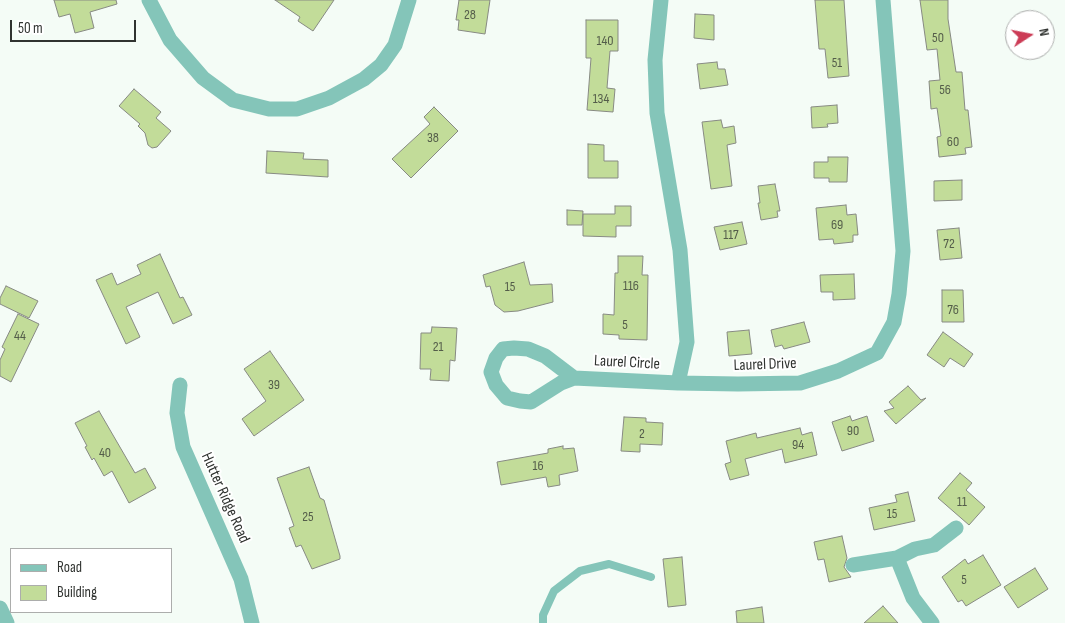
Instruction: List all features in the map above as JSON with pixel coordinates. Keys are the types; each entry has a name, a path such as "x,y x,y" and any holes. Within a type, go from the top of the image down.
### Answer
{"street":[{"path":"149,0 170,40 203,78 233,100 269,109 297,109 338,94 364,80 381,65 395,45 409,0"},
{"path":"661,0 655,60 657,113 680,250 687,342 678,383"},
{"name":"Laurel Drive","path":"678,383 800,383 838,371 877,353 894,322 900,294 902,251 883,0"},
{"name":"Laurel Circle","path":"574,378 545,356 528,349 503,349 496,358 491,372 496,385 508,398 531,402 561,383 574,378 678,383"},
{"name":"Hutter Ridge Road","path":"180,385 177,413 183,447 241,579 252,623"},
{"path":"853,565 897,558 915,549 934,545 956,528"},
{"path":"897,558 913,598 932,623"},
{"path":"0,608 6,623"}],"lane":[{"path":"543,623 543,615 554,591 580,571 609,564 651,577"}],"building":[{"path":"54,0 116,0 117,4 90,12 94,28 75,33 70,14 59,17"},
{"path":"275,0 334,0 313,31 298,21 300,17"},
{"path":"459,0 490,0 485,34 458,30 459,20 456,20"},
{"path":"815,0 844,0 849,76 828,78 825,49 819,49"},
{"path":"920,0 948,0 948,19 956,72 962,72 965,110 968,110 972,147 965,148 966,154 939,157 937,137 941,136 937,108 931,109 929,81 940,80 937,49 927,50"},
{"path":"695,14 714,15 714,40 694,38"},
{"path":"586,20 618,20 618,51 610,51 607,88 615,89 613,112 587,110 591,58 586,58"},
{"path":"717,62 718,69 725,69 728,85 700,89 697,64"},
{"path":"134,89 161,112 156,118 171,131 157,147 152,148 148,145 145,133 138,126 140,124 119,106"},
{"path":"837,105 838,123 827,124 828,127 812,128 811,107"},
{"path":"434,107 458,131 411,178 392,159 430,124 424,117"},
{"path":"721,120 723,128 734,126 736,143 727,145 732,186 711,189 702,122"},
{"path":"588,144 604,145 604,161 618,161 618,178 588,178"},
{"path":"267,151 304,153 303,159 328,160 328,177 266,173"},
{"path":"828,157 848,157 847,182 829,182 829,178 814,178 814,162 828,162"},
{"path":"962,180 962,200 934,201 934,181"},
{"path":"775,184 780,211 777,211 778,217 761,220 758,186"},
{"path":"846,205 847,215 856,214 858,235 853,235 853,242 834,244 833,239 819,240 816,208"},
{"path":"615,206 631,206 631,226 616,226 616,237 583,236 583,214 615,214"},
{"path":"567,210 583,211 582,225 567,225"},
{"path":"742,222 747,244 720,250 714,227"},
{"path":"959,228 962,258 940,260 937,230"},
{"path":"160,254 180,298 183,297 192,315 173,324 158,292 126,307 140,337 126,344 96,280 112,273 117,285 141,274 137,265"},
{"path":"618,256 643,256 642,275 648,275 647,340 619,339 619,335 603,334 603,314 614,315 615,273 618,273"},
{"path":"524,262 530,285 552,284 553,302 518,311 504,312 495,305 490,286 486,287 483,275"},
{"path":"854,274 855,299 833,300 833,292 821,292 820,275"},
{"path":"6,286 38,301 29,318 0,304 0,298"},
{"path":"942,290 963,290 964,322 942,322"},
{"path":"18,314 39,324 11,382 0,376 0,360 5,349 2,347"},
{"path":"804,322 810,342 784,349 782,345 775,347 771,330"},
{"path":"432,327 457,328 455,361 450,360 449,381 430,380 431,369 420,369 421,333 431,333"},
{"path":"749,330 752,354 729,356 727,332"},
{"path":"943,332 973,354 964,367 950,358 944,367 927,355"},
{"path":"270,351 304,400 254,436 242,419 266,401 244,369"},
{"path":"908,386 921,400 926,398 896,424 884,411 894,408 889,402"},
{"path":"99,411 135,473 145,468 156,488 129,503 112,471 104,476 94,458 92,460 75,423"},
{"path":"850,416 852,421 867,416 874,441 842,451 832,422"},
{"path":"624,417 646,418 646,422 663,423 662,445 640,444 640,452 621,451"},
{"path":"800,428 802,435 812,432 817,455 785,463 782,449 745,459 749,475 730,480 725,464 731,462 726,441 756,433 757,438"},
{"path":"563,446 563,449 574,448 578,471 559,475 560,485 548,487 546,477 501,485 497,462 548,453 548,449"},
{"path":"309,467 320,498 324,500 340,556 340,559 312,569 301,545 296,547 289,528 294,526 277,478"},
{"path":"960,473 972,483 966,490 985,507 969,525 938,498"},
{"path":"908,492 915,521 874,530 869,508 897,502 895,495"},
{"path":"842,536 847,558 844,567 851,577 829,582 824,559 818,560 814,542"},
{"path":"983,555 1001,585 966,606 962,600 958,602 942,577 965,559 968,564"},
{"path":"682,557 686,605 668,607 663,559"},
{"path":"1035,568 1048,589 1018,608 1004,587"},
{"path":"883,606 898,623 864,623"},
{"path":"762,607 764,623 737,623 736,611"}]}
